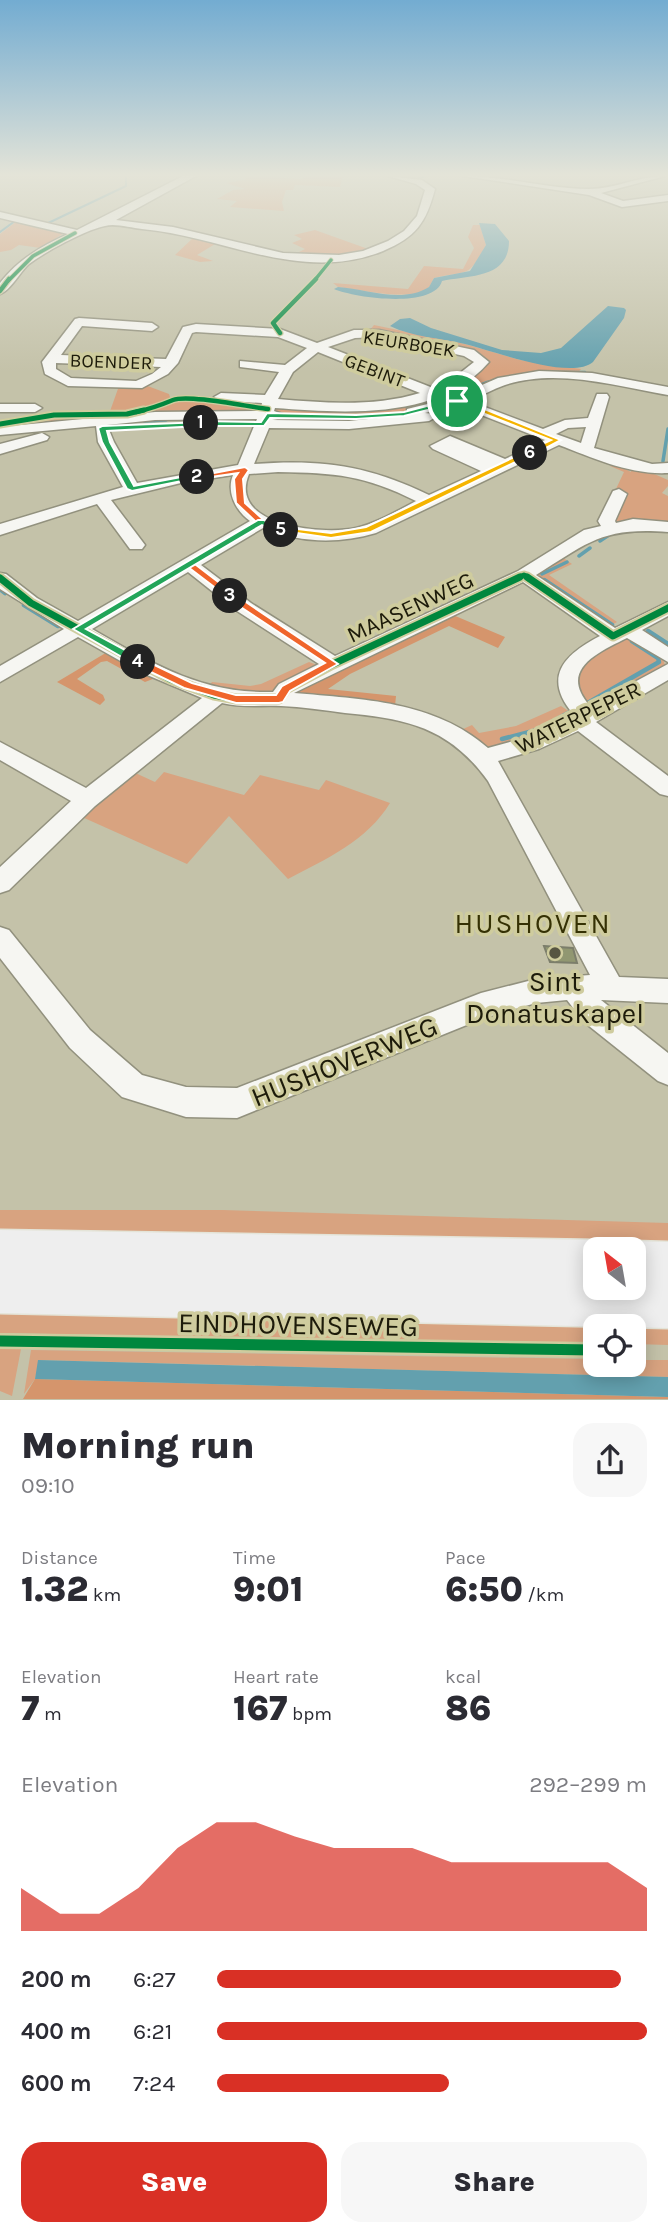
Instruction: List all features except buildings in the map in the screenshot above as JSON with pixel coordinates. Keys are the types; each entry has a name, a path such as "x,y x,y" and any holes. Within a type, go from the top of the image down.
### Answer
{"main road":[{"path":"0,1251 583,1261"},
{"path":"646,1262 668,1263"},
{"name":"EINDHOVENSEWEG","path":"0,1291 668,1306"}],"street":[{"path":"0,291 9,278 35,255 60,241"},
{"path":"213,241 303,258 345,258 382,248 392,241"},
{"name":"BOENDER","path":"152,327 79,322 49,362 50,371 68,382 137,385 166,373 187,330 192,328"},
{"name":"GEBINT","path":"192,328 280,333 433,393"},
{"name":"KEURBOEK","path":"222,397 268,410 378,406 433,393 450,385 482,362 469,353 371,333 354,334 317,348 287,369 268,410"},
{"name":"BOENDER","path":"52,359 171,363"},
{"path":"245,364 287,369"},
{"path":"0,431 155,416 268,410 349,425 409,421 526,382 592,377 668,391"},
{"path":"586,450 603,397"},
{"path":"463,403 626,464 660,468 668,477"},
{"path":"0,408 35,408"},
{"path":"0,449 27,440 102,428 184,423 268,410"},
{"path":"268,410 239,479 241,503 261,522 279,530 305,534 350,534 368,530 500,468 550,437 565,424 594,422"},
{"path":"102,428 106,442 132,489"},
{"path":"0,530 132,489 245,470 314,467 348,471 383,479 430,502"},
{"path":"611,527 606,521 619,494"},
{"path":"101,498 136,545"},
{"path":"0,675 261,522"},
{"name":"MAASENWEG","path":"279,699 286,689 333,664 524,575 590,534 611,527 634,524 668,527"},
{"path":"189,564 244,607 333,664"},
{"path":"524,575 621,633 668,656"},
{"path":"0,578 16,592 117,652 188,685 236,699 279,699 392,710 442,725 469,741 485,757 611,988"},
{"path":"668,608 582,654 573,663 567,677 573,703 584,719 668,788"},
{"name":"WATERPEPER","path":"485,757 531,744 584,719 668,671"},
{"path":"0,883 87,800 219,695"},
{"path":"0,750 87,800"},
{"name":"HUSHOVERWEG","path":"0,938 80,1039 133,1087 186,1102 237,1103 481,1006 536,991 574,986 668,992"},
{"path":"574,986 594,1013 668,1071"}],"shaded area":[{"path":"0,241 51,241 41,248 19,245 0,252"},
{"path":"189,241 215,244 197,255 213,261 200,262 175,255"},
{"path":"347,241 371,250 344,256 293,255 305,249 292,243"},
{"path":"470,241 485,241 486,245 471,268 461,273 434,278 422,292 385,294 338,287 333,283 408,289 424,266 463,269 474,248"},
{"path":"374,325 465,344 520,360 581,369 577,374 536,374 459,397 442,391 482,359 369,331"},
{"path":"145,385 169,394 171,400 149,409 109,414 119,386"},
{"path":"437,393 455,399 398,413 276,414 271,408 325,409"},
{"path":"187,400 261,411 2,429 2,425 34,419 133,414"},
{"path":"613,463 631,472 631,469 645,470 668,480 668,486 662,493 668,496 668,524 615,525 609,520 615,491 624,472 610,466"},
{"path":"562,557 572,564 549,575 617,622 608,627 534,578 537,571"},
{"path":"453,615 505,637 498,648 449,626 350,674 328,689 396,696 395,706 295,693"},
{"path":"627,638 637,639 662,656 665,665 591,708 579,699 577,677 582,664 610,641 615,644"},
{"path":"109,651 158,677 145,682 107,661 101,662 77,679 103,695 105,700 100,705 57,682"},
{"path":"309,662 317,665 270,693 207,688 212,682 250,686 261,684"},
{"path":"561,706 576,716 532,738 507,746 482,745 461,730 472,725 479,733 516,726"},
{"path":"131,771 155,782 164,772 244,795 260,775 319,790 326,780 390,803 370,828 345,848 288,879 229,816 187,864 82,817"},
{"path":"0,1210 223,1210 668,1223 668,1246 646,1246 646,1237 583,1237 583,1245 0,1235"},
{"path":"0,1304 443,1312 475,1325 583,1324 583,1344 0,1333"},
{"path":"668,1320 668,1345 646,1344 646,1321"},
{"path":"0,1349 21,1349 12,1396 0,1391"},
{"path":"31,1350 583,1359 583,1375 39,1360 35,1379 24,1394"},
{"path":"646,1360 668,1360 668,1377 646,1376"},
{"path":"35,1379 668,1397 668,1399 23,1399"}],"water":[{"path":"485,241 509,241 507,253 495,269 475,276 442,281 436,290 425,295 375,298 334,289 338,287 396,295 419,292 429,287 434,278 470,271 486,245"},
{"path":"608,306 624,308 624,318 593,362 582,367 567,368 530,362 465,344 408,333 390,326 400,319 410,318 431,328 502,350 541,353 561,348"},
{"path":"38,1360 583,1375 583,1377 668,1377 668,1397 35,1379"}],"waterway":[{"path":"550,372 585,372"},
{"path":"461,393 487,382 530,373"},
{"path":"431,412 454,407"},
{"path":"421,414 439,410"},
{"path":"277,419 360,421"},
{"path":"144,421 166,420"},
{"path":"663,461 668,429"},
{"path":"600,541 609,535"},
{"path":"579,556 590,548"},
{"path":"542,574 567,562"},
{"path":"544,580 612,625"},
{"path":"0,589 5,593"},
{"path":"24,605 58,626"},
{"path":"648,631 668,644"},
{"path":"586,704 659,662 658,658 632,641"},
{"path":"502,739 537,730 570,712"}],"cycle path":[{"path":"0,291 33,256 58,241"},
{"path":"280,333 273,323 331,260"},
{"path":"0,424 54,415 127,414 167,405 173,400 190,399 268,409"},
{"path":"0,578 14,592 31,603 170,679 214,695 247,700 279,699 286,689 333,664 524,575 613,636 668,608"},
{"path":"0,1341 583,1350"}],"place":[{"name":"Sint Donatuskapel","path":"555,953"}],"district":[{"name":"HUSHOVEN","path":"533,923"}],"route":[{"path":"457,401 404,414 356,417 267,416 264,424 184,423 102,428 106,442 132,489 184,478 245,470 239,479 241,503 261,522 189,564 204,573 244,607 333,664 286,689 279,699 236,699 188,685 117,652 78,629 189,564 261,522 279,530 331,536 368,530 557,440 457,401"}]}
